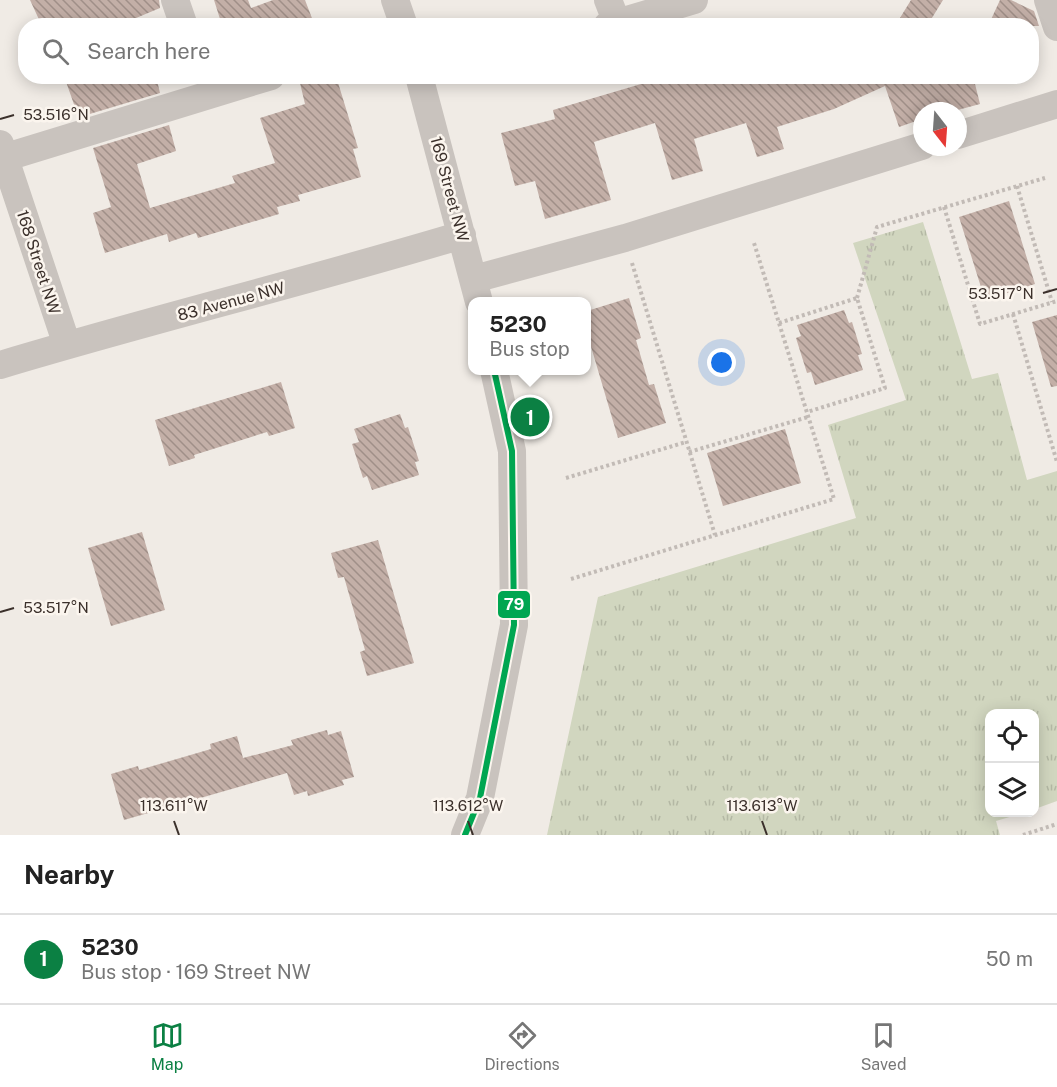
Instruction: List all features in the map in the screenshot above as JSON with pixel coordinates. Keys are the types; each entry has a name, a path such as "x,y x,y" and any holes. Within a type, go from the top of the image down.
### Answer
{"street":[{"path":"175,0 181,18"},
{"path":"395,0 401,18"},
{"path":"610,16 694,0"},
{"path":"1048,0 1057,27"},
{"name":"169 Street NW","path":"425,84 476,290"},
{"path":"2,154 206,86"},
{"path":"967,132 1057,104"},
{"path":"476,290 625,238 913,149"},
{"name":"168 Street NW","path":"2,154 67,345"},
{"name":"83 Avenue NW","path":"0,365 324,277 462,236"},
{"path":"465,835 480,798 514,625 512,451 495,375"}],"path":[{"path":"689,452 885,388 857,298 877,227 1045,178"},
{"path":"944,207 980,324 1055,302 1017,186"},
{"path":"625,238 715,535"},
{"path":"571,579 834,499 754,243"},
{"path":"779,323 857,298"},
{"path":"1012,314 1057,462"},
{"path":"566,478 686,442"},
{"path":"1023,835 1057,824"}],"green space":[{"path":"923,222 972,379 998,373 1027,480 1057,471 1057,801 1039,808 1039,709 985,709 985,817 1010,817 996,821 1000,835 547,835 598,597 856,518 828,425 906,400 853,243"}],"building":[{"path":"30,0 159,0 160,8 136,18 38,18"},
{"path":"214,0 248,0 251,8 273,0 305,0 312,18 220,18"},
{"path":"911,0 943,0 932,18 900,18"},
{"path":"1000,0 1011,0 1034,11 1036,18 992,18"},
{"path":"67,84 158,84 160,93 83,116 81,111 77,113"},
{"path":"300,84 338,84 358,148 353,149 361,177 298,195 300,201 277,207 279,214 198,238 196,233 169,242 167,234 105,253 93,213 111,207 93,148 169,125 176,151 137,164 150,208 235,183 232,176 275,163 260,118 305,104"},
{"path":"641,84 975,84 980,104 967,108 967,102 913,102 913,122 899,127 885,86 834,109 777,127 784,149 757,157 746,123 694,139 703,171 672,180 655,123 594,142 611,200 545,219 535,181 515,186 501,133 555,119 553,110"},
{"path":"1009,201 1035,284 985,300 959,217"},
{"path":"629,298 641,338 636,340 649,385 654,384 666,423 618,438 591,347 591,310"},
{"path":"844,310 849,323 852,322 862,354 858,355 863,370 815,385 811,372 807,373 796,338 801,336 797,325"},
{"path":"1057,315 1057,386 1051,387 1032,322"},
{"path":"281,382 295,428 269,436 267,432 194,455 195,458 169,466 155,420"},
{"path":"400,414 405,428 408,427 419,461 415,462 419,475 372,490 367,476 363,478 352,444 359,442 354,429"},
{"path":"785,429 801,483 723,506 707,453"},
{"path":"142,532 165,610 111,626 88,548"},
{"path":"378,540 414,663 367,676 360,652 365,650 344,577 338,578 331,553"},
{"path":"327,730 328,735 341,731 354,777 342,780 344,785 308,796 307,791 294,795 287,773 124,820 111,774 138,766 139,770 211,749 210,744 237,736 243,758 293,745 291,740"}],"transit line":[{"name":"79","path":"465,835 480,798 514,625 512,451 495,375"}],"place":[{"name":"5230","path":"530,417"}]}
